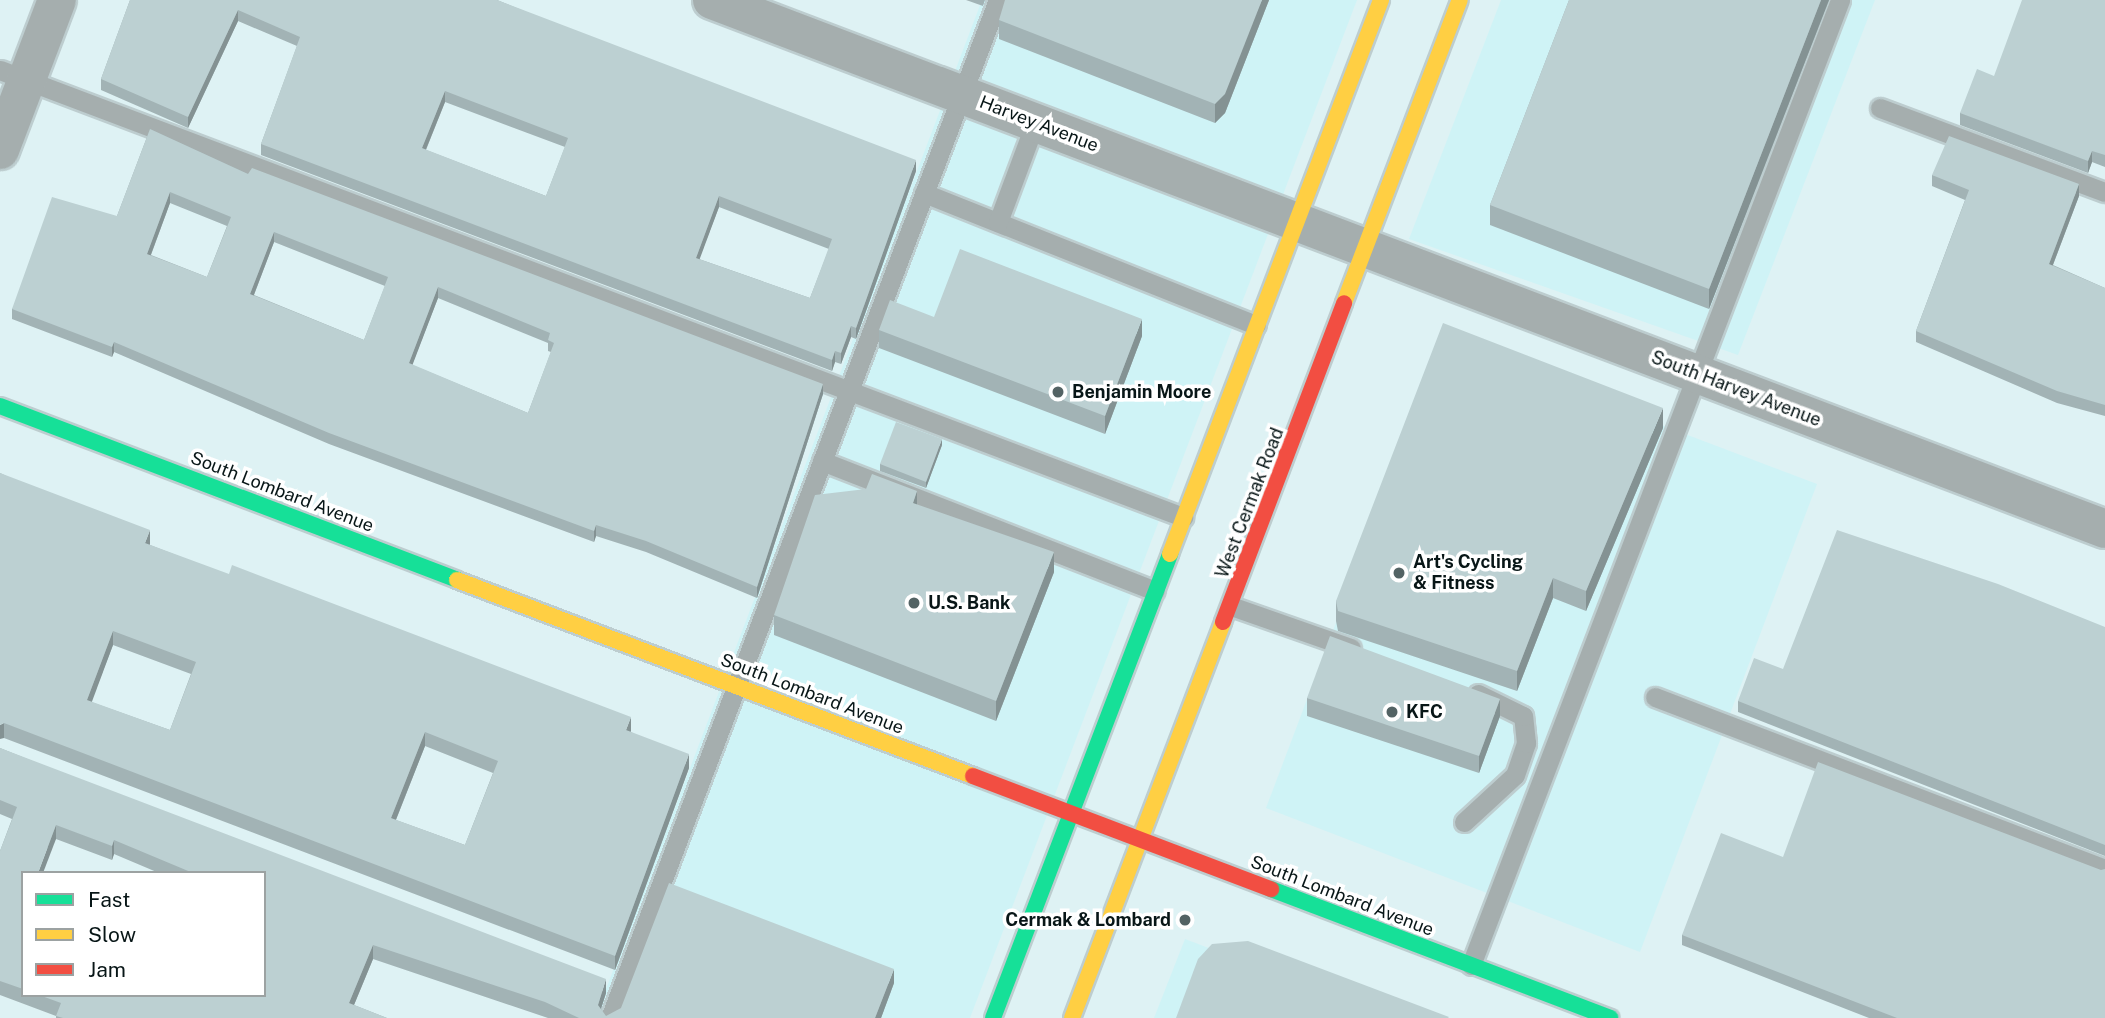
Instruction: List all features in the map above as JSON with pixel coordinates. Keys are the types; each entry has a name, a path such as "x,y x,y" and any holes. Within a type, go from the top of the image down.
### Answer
{"main road":[{"path":"993,1018 1294,222 1381,0"},
{"name":"West Cermak Road","path":"1072,1018 1460,0"},
{"name":"South Lombard Avenue","path":"0,406 1610,1018"}],"street":[{"path":"0,150 13,75 57,0"},
{"name":"Harvey Avenue","path":"712,0 1366,249"},
{"name":"South Harvey Avenue","path":"1366,249 2105,529"}],"lane":[{"path":"610,1018 998,0"},
{"path":"1471,965 1840,0"},
{"path":"13,75 1183,517"},
{"path":"1880,108 2105,192"},
{"path":"998,222 1035,123"},
{"path":"925,193 1256,325"},
{"path":"822,461 1155,591"},
{"path":"1231,606 1365,653"},
{"path":"1457,686 1523,716 1526,743 1516,775 1464,822"},
{"path":"1656,697 2105,869"},
{"path":"596,976 622,986"}],"shaded area":[{"path":"982,0 1357,0 970,1018 595,1018"},
{"path":"1501,0 1875,0 1738,355 1409,239"},
{"path":"1442,342 1817,484 1640,952 1266,808"},
{"path":"1185,939 1393,1018 1154,1018"}],"building":[{"path":"130,0 497,0 916,160 856,328 851,326 841,353 835,351 832,360 261,144 300,37 238,10 188,117 101,79","holes":["445,91 568,138 546,196 422,148","719,196 832,239 810,298 696,258"]},
{"path":"1005,0 1262,0 1225,94 1215,104 999,20"},
{"path":"1569,0 1821,0 1709,289 1490,205"},
{"path":"2022,0 2105,0 2105,155 2092,151 2088,161 1960,113 1977,69 1994,76"},
{"path":"150,129 248,174 252,168 823,384 757,587 646,541 596,525 594,531 329,433 114,342 112,347 12,309 52,197 117,216","holes":["170,192 231,217 207,277 147,254","274,232 388,277 364,340 250,294","438,287 550,333 548,340 554,343 528,413 409,363"]},
{"path":"1949,136 2079,184 2049,264 2105,288 2105,405 2057,391 1916,331 1969,190 1932,175"},
{"name":"Benjamin Moore","path":"960,249 1142,319 1105,416 879,330 890,300 934,317"},
{"path":"1443,323 1663,408 1586,591 1553,578 1517,671 1338,611 1336,601"},
{"path":"896,422 942,439 926,482 880,464"},
{"path":"0,473 150,530 145,543 229,574 232,565 631,717 626,730 689,754 615,956 4,723 0,725","holes":["113,631 196,662 170,730 87,700","425,732 498,761 465,845 391,818"]},
{"name":"U.S. Bank","path":"872,474 917,491 913,503 1054,552 996,701 774,615 815,495 866,489"},
{"path":"1837,530 1998,584 2105,627 2105,845 1738,701 1754,658 1783,669"},
{"name":"KFC","path":"1330,636 1500,699 1479,756 1307,698"},
{"path":"0,748 606,979 598,1005 606,1016 621,1008 669,883 894,969 875,1018 579,1018 545,1002 373,945 349,1003 387,1018 63,1018 56,1016 61,1003 44,997 266,997 266,871 188,871 114,840 112,846 56,825 39,871 21,871 21,988 0,981 0,851 17,807 0,800"},
{"path":"1818,762 2101,870 2105,869 2105,1018 1897,1018 1682,935 1721,833 1783,857"},
{"path":"1248,941 1449,1017 1176,1018 1198,959 1212,944"}],"traffic: fast":[{"path":"0,406 457,580"},
{"path":"993,1018 1170,554"},
{"path":"1271,889 1610,1018"}],"traffic: slow":[{"path":"1170,554 1381,0"},
{"path":"1344,303 1460,0"},
{"path":"457,580 973,776"},
{"path":"1072,1018 1223,622"}],"traffic: jam":[{"path":"1223,622 1344,303"},
{"path":"973,776 1271,889"}],"place":[{"name":"Benjamin Moore","path":"1058,392"},
{"name":"Art's Cycling & Fitness","path":"1399,573"},
{"name":"U.S. Bank","path":"914,603"},
{"name":"KFC","path":"1392,712"},
{"name":"Cermak & Lombard","path":"1185,920"}]}
